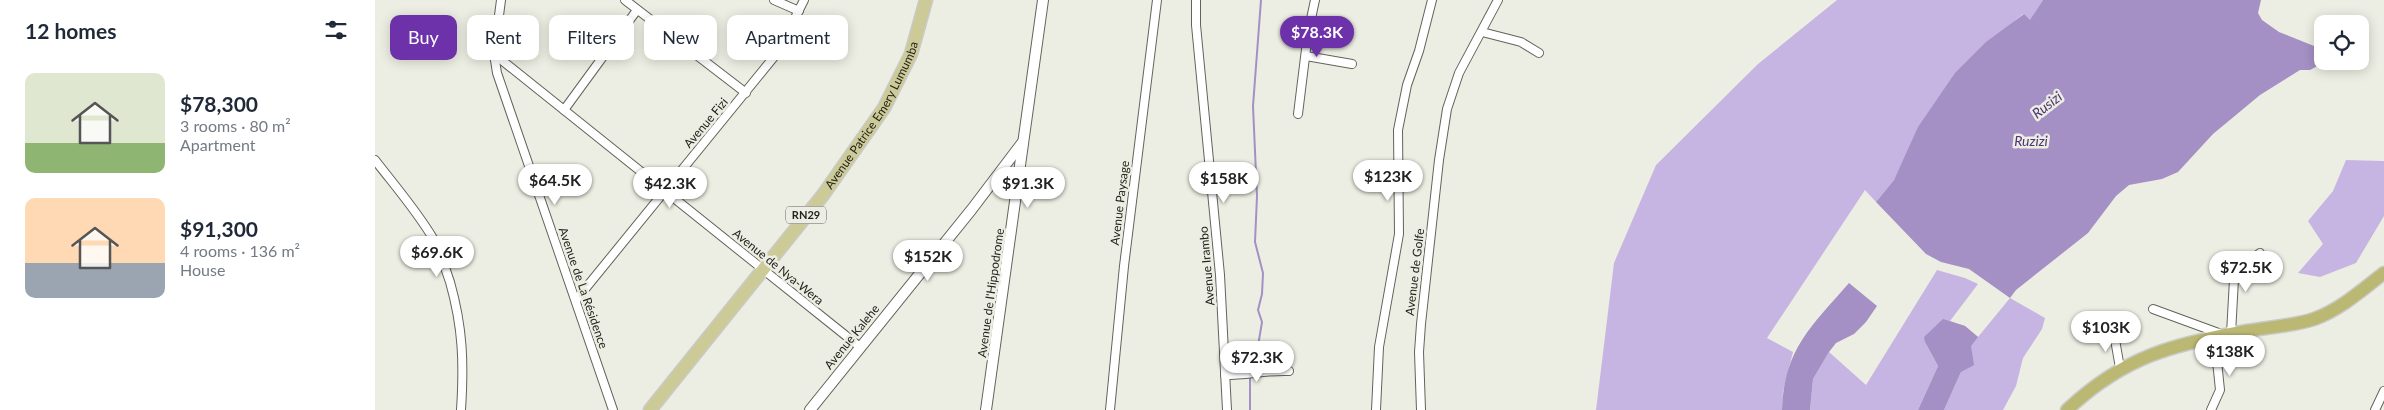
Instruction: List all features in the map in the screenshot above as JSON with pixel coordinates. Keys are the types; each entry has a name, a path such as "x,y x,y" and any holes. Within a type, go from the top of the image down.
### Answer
{"highway":[{"path":"2067,410 2084,394 2120,368 2153,354 2192,342 2316,318 2341,306 2384,273"}],"main road":[{"name":"Avenue Patrice Emery Lumumba","path":"650,410 823,194 884,108 911,54 926,0"}],"street":[{"name":"Avenue de La Résidence","path":"499,15 501,0"},
{"path":"625,0 746,93"},
{"path":"774,0 799,11"},
{"name":"Avenue Fizi","path":"576,300 778,52 804,0"},
{"name":"Avenue de l'Hippodrome","path":"986,410 1043,0"},
{"name":"Avenue Paysage","path":"1110,410 1123,266 1157,0"},
{"name":"Avenue Irambo","path":"1196,0 1196,25 1220,275 1227,410"},
{"path":"1298,114 1315,0"},
{"path":"1377,410 1379,347 1399,234 1398,130 1407,86 1419,51 1432,0"},
{"name":"Avenue de Golfe","path":"1421,410 1421,324 1442,140 1451,92 1459,73 1498,0"},
{"path":"564,110 637,10"},
{"path":"1482,32 1521,42 1539,54"},
{"path":"1306,56 1352,64"},
{"name":"Avenue de La Résidence","path":"495,60 497,73 613,410"},
{"name":"Avenue de Nya-Wera","path":"502,60 763,268 860,348"},
{"name":"Avenue Kalehe","path":"810,410 999,174 1025,138"},
{"path":"375,160 435,241 443,261 458,310 462,336 464,363 461,410"},
{"path":"999,174 1019,181"},
{"path":"2211,410 2220,390 2217,361 2227,335 2234,279 2238,270 2260,253"},
{"path":"2153,309 2227,335"},
{"path":"2245,350 2249,331"},
{"path":"2114,334 2120,368"},
{"path":"1225,375 1241,375 1265,370 1289,371"},
{"path":"2375,410 2384,391"}],"shaded area":[{"path":"1837,0 2043,0 2030,21 2023,14 2006,28 1906,156 1894,180 1876,202 1865,190 1767,338 1793,352 1783,391 1782,410 1596,410 1614,263 1656,165 1758,64"},
{"path":"2346,160 2384,161 2384,216 2356,263 2320,277 2298,273 2323,244 2308,221 2333,191"},
{"path":"1937,270 1978,284 1950,321 1965,326 1978,337 2010,298 2045,318 2042,329 2023,358 2016,386 2003,410 1944,410 1961,372 1925,342 1938,366 1918,410 1810,410 1813,379 1829,352 1866,385"}],"water":[{"name":"Ruzizi","path":"2043,0 2261,0 2258,13 2262,20 2279,32 2314,46 2314,68 2310,70 2300,70 2260,95 2213,134 2178,172 2162,179 2129,185 2116,196 2088,233 2016,290 2010,298 1969,269 1941,262 1926,254 1876,202 1894,180 1918,127 1955,73 1986,42 2024,14 2030,20"},
{"path":"1849,283 1877,306 1866,322 1854,334 1836,343 1829,352 1813,379 1810,410 1782,410 1788,370 1794,354 1812,326"},
{"path":"1943,319 1965,326 1978,337 1971,346 1974,365 1961,372 1944,410 1918,410 1938,366 1924,337"}],"waterway":[{"path":"1250,368 1257,352 1262,322 1258,310 1262,294 1263,273 1255,242 1257,196 1253,106 1261,0"},
{"path":"1250,376 1250,410"}],"water label":[{"name":"Rusizi","path":"2047,105"}]}
